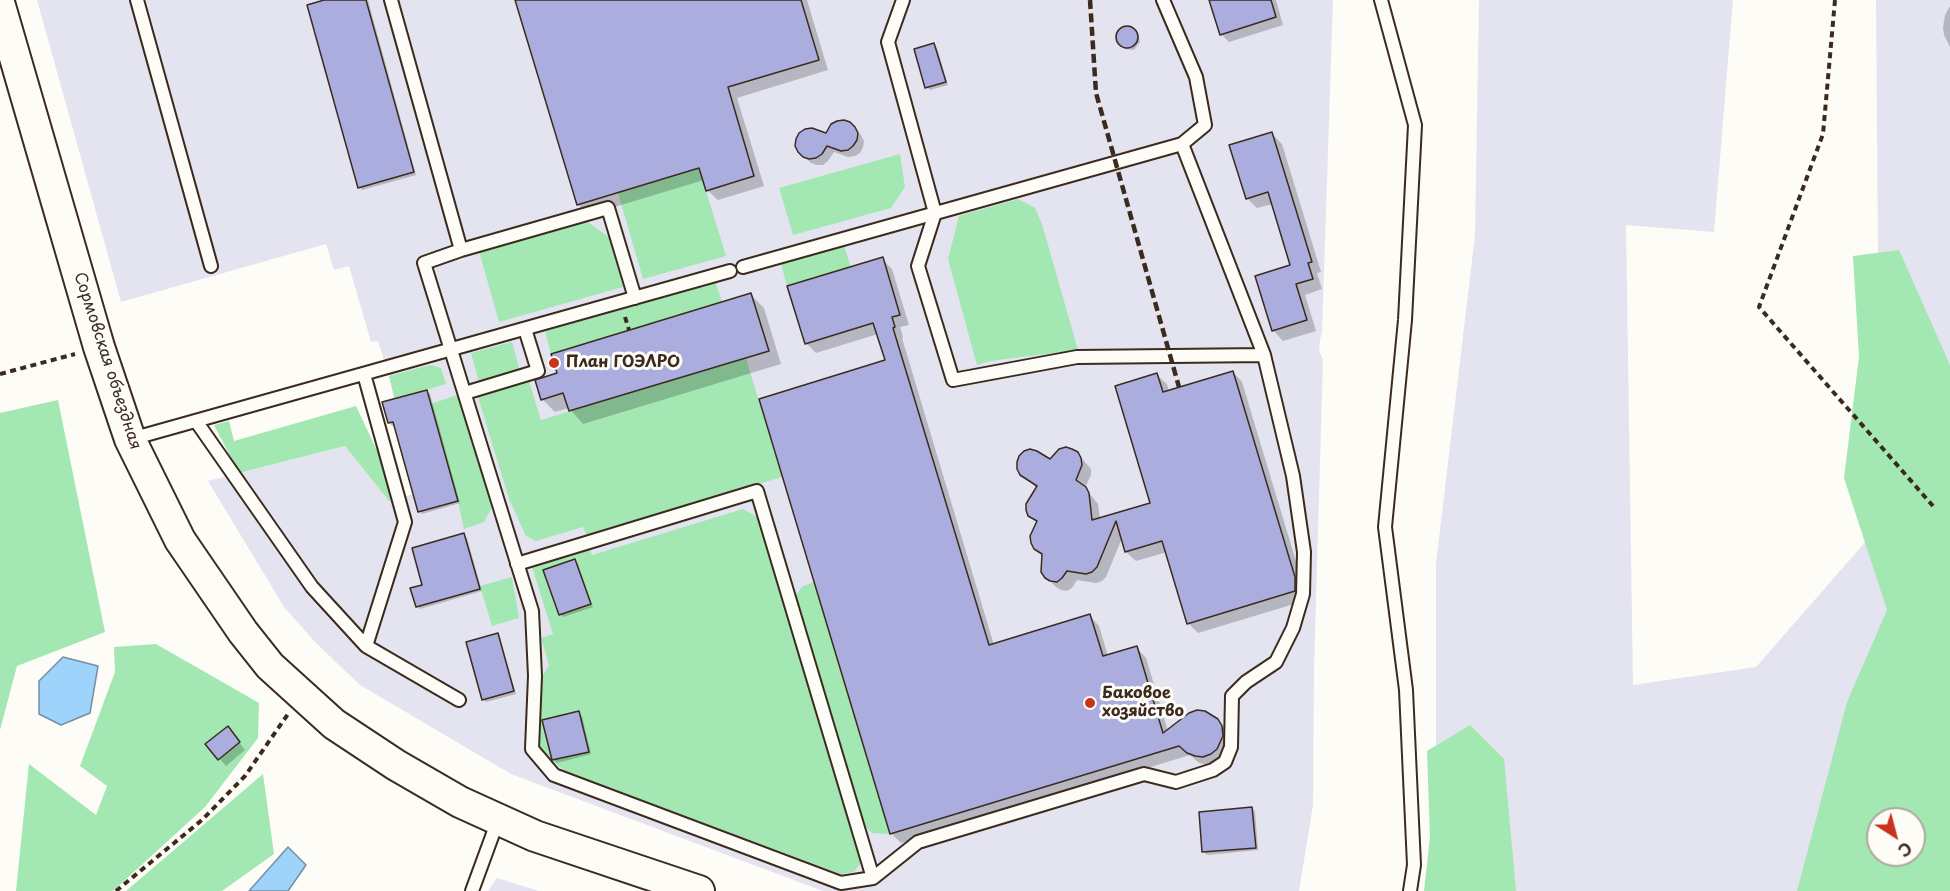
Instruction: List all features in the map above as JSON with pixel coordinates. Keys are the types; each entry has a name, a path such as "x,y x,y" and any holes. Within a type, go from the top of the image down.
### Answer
{"street":[{"name":"Сормовская объездная","path":"0,6 99,347 130,439 180,540 243,632 270,666 334,724 396,765 460,802 535,836 699,891"}],"lane":[{"path":"137,0 211,266"},
{"path":"391,0 461,250"},
{"path":"903,0 888,42 935,213 918,266 953,380 1077,357 1264,355"},
{"path":"743,267 1182,144 1205,125 1196,78 1163,0"},
{"path":"1381,0 1415,125 1405,320 1385,527 1406,690 1414,865 1410,891"},
{"path":"635,298 608,208 461,250 424,263 532,610 535,676 532,749 554,775 842,883 873,878 918,842 1144,774 1176,782 1213,770 1225,762 1231,747 1232,696 1245,682 1276,662 1293,628 1303,594 1304,552 1293,476 1264,355 1182,144"},
{"path":"130,439 730,271"},
{"path":"465,393 538,371 525,329"},
{"path":"364,374 405,522 366,646"},
{"path":"196,421 312,587 366,646 459,700"},
{"path":"517,564 757,491 873,878"},
{"path":"472,891 498,819"}],"path":[{"path":"1835,0 1823,134 1759,307 1932,506"},
{"path":"0,374 99,347"},
{"path":"116,891 202,820 245,776 302,695"}],"shaded area":[{"path":"37,0 1333,0 1322,332 1319,351 1323,359 1314,669 1313,805 1299,891 823,891 511,774 360,685 316,643 284,607 208,481 345,446 389,501 413,494 393,423 388,423 382,402 394,398 389,376 378,341 371,342 349,266 334,270 326,244 121,302"},
{"path":"1479,0 1733,0 1714,232 1626,225 1633,685 1756,667 1950,445 1950,891 1436,891 1436,564 1475,235"},
{"path":"1876,0 1950,0 1950,416 1878,257"},
{"path":"497,878 539,891 488,891"}],"green space":[{"path":"900,154 905,187 891,208 793,235 779,188"},
{"path":"699,168 726,256 643,279 618,193"},
{"path":"1018,199 1035,208 1042,224 1078,350 990,361 977,365 948,259 959,216"},
{"path":"586,221 609,237 623,287 499,322 479,251"},
{"path":"844,246 851,267 787,286 781,264"},
{"path":"1899,250 1950,365 1950,891 1797,891 1847,702 1887,610 1844,478 1859,357 1853,256"},
{"path":"716,283 722,302 551,354 545,331"},
{"path":"512,342 520,371 479,382 471,353"},
{"path":"746,358 782,477 587,536 583,527 536,541 526,536 509,499 478,397 529,381 541,420"},
{"path":"430,365 441,368 446,384 395,399 389,376"},
{"path":"457,395 492,507 484,522 464,529 431,404"},
{"path":"58,400 105,632 17,666 0,730 0,413"},
{"path":"356,406 381,459 393,500 389,501 345,446 239,473 214,425 229,421 234,441"},
{"path":"743,509 759,518 862,861 854,872 841,874 565,771 538,749 540,681 549,665 541,638 553,634 532,567 590,550 592,555"},
{"path":"512,577 519,618 492,626 480,586"},
{"path":"814,582 890,834 872,833 862,824 794,597 803,586"},
{"path":"156,644 259,703 258,738 205,807 113,891 16,891 29,764 96,815 107,786 80,766 115,672 114,647"},
{"path":"1470,725 1504,759 1516,891 1424,891 1430,837 1427,751"},
{"path":"263,774 274,854 222,891 126,891"}],"water":[{"path":"63,657 98,666 90,713 61,725 39,714 39,681"},
{"path":"288,847 306,865 288,891 249,891"}],"building":[{"path":"324,0 366,0 414,172 358,188 307,5"},
{"path":"515,0 801,0 819,60 728,87 754,176 706,191 699,168 577,205"},
{"path":"1209,0 1271,0 1276,17 1220,35"},
{"path":"1127,26 1135,29 1138,37 1135,45 1127,48 1119,45 1116,37 1119,29"},
{"path":"934,43 946,82 925,88 914,49"},
{"path":"844,120 850,122 858,133 857,140 848,150 841,151 827,146 822,154 809,159 798,152 795,146 799,133 812,128 826,133 831,124"},
{"path":"1272,132 1312,262 1308,263 1313,279 1296,284 1307,320 1272,331 1255,276 1290,265 1268,192 1246,199 1229,145"},
{"path":"883,257 900,315 892,317 895,327 893,328 989,645 1090,614 1103,656 1137,646 1163,733 1189,713 1197,710 1205,711 1218,719 1222,726 1223,736 1217,749 1211,754 1203,757 1195,756 1179,746 890,834 759,399 885,360 873,323 805,344 787,286"},
{"path":"751,293 769,351 569,411 563,393 541,400 535,380 557,373 551,354"},
{"path":"1233,371 1295,577 1295,591 1187,624 1162,541 1125,552 1116,521 1097,567 1092,572 1086,574 1067,571 1057,582 1045,578 1041,572 1042,554 1034,549 1030,536 1037,521 1028,516 1026,510 1026,504 1037,486 1020,475 1017,469 1019,456 1030,449 1050,459 1059,449 1066,447 1078,452 1082,465 1076,480 1086,487 1089,493 1092,520 1150,503 1115,386 1157,373 1163,392"},
{"path":"427,390 458,501 418,512 393,422 388,423 382,402"},
{"path":"464,533 480,589 416,607 410,588 422,585 412,548"},
{"path":"575,559 591,604 559,615 543,570"},
{"path":"498,633 514,691 482,700 466,642"},
{"path":"579,711 589,752 552,760 542,720"},
{"path":"228,726 240,742 218,760 205,744"},
{"path":"1252,807 1256,848 1202,852 1199,812"}],"railway":[{"path":"1090,0 1096,93 1179,387"}],"place":[{"name":"План ГОЭЛРО","path":"554,363"},
{"name":"Баковое хозяйство","path":"1090,703"}]}
